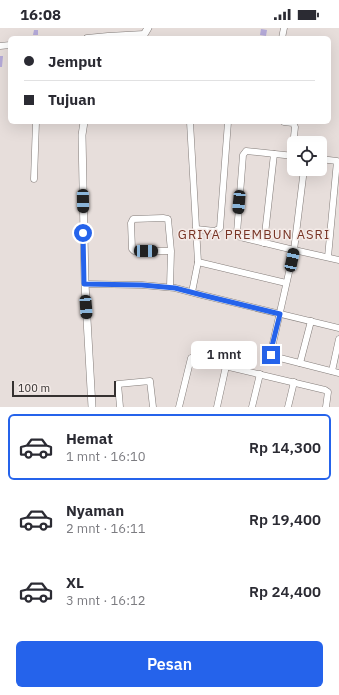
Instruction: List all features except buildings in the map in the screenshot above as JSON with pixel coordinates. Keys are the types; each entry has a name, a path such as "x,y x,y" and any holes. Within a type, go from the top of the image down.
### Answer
{"street":[{"path":"108,36 145,33"},
{"path":"34,179 36,124"},
{"path":"84,124 82,142 84,284 92,407"},
{"path":"192,124 198,262 192,292"},
{"path":"196,228 215,231 220,228 228,124"},
{"path":"293,124 295,127 294,136"},
{"path":"287,155 246,151 243,155 237,233 240,237 339,260"},
{"path":"264,243 274,154"},
{"path":"327,160 338,161 328,258"},
{"path":"303,176 294,250 271,354 276,357 339,373"},
{"path":"170,287 171,251 168,219 133,219 131,223 132,249 134,251 171,251"},
{"path":"198,262 286,283"},
{"path":"84,284 170,287 339,328"},
{"path":"300,363 311,322"},
{"path":"332,371 339,339"},
{"path":"179,407 191,358 327,391 329,394 326,407"},
{"path":"217,407 226,366"},
{"path":"252,407 260,374"},
{"path":"120,407 118,384 150,381 153,407"},
{"path":"288,407 294,382"}],"district":[{"name":"GRIYA PREMBUN ASRI","path":"254,234"}],"route":[{"path":"83,233 84,284 142,285 175,288 280,314 271,355"}]}
